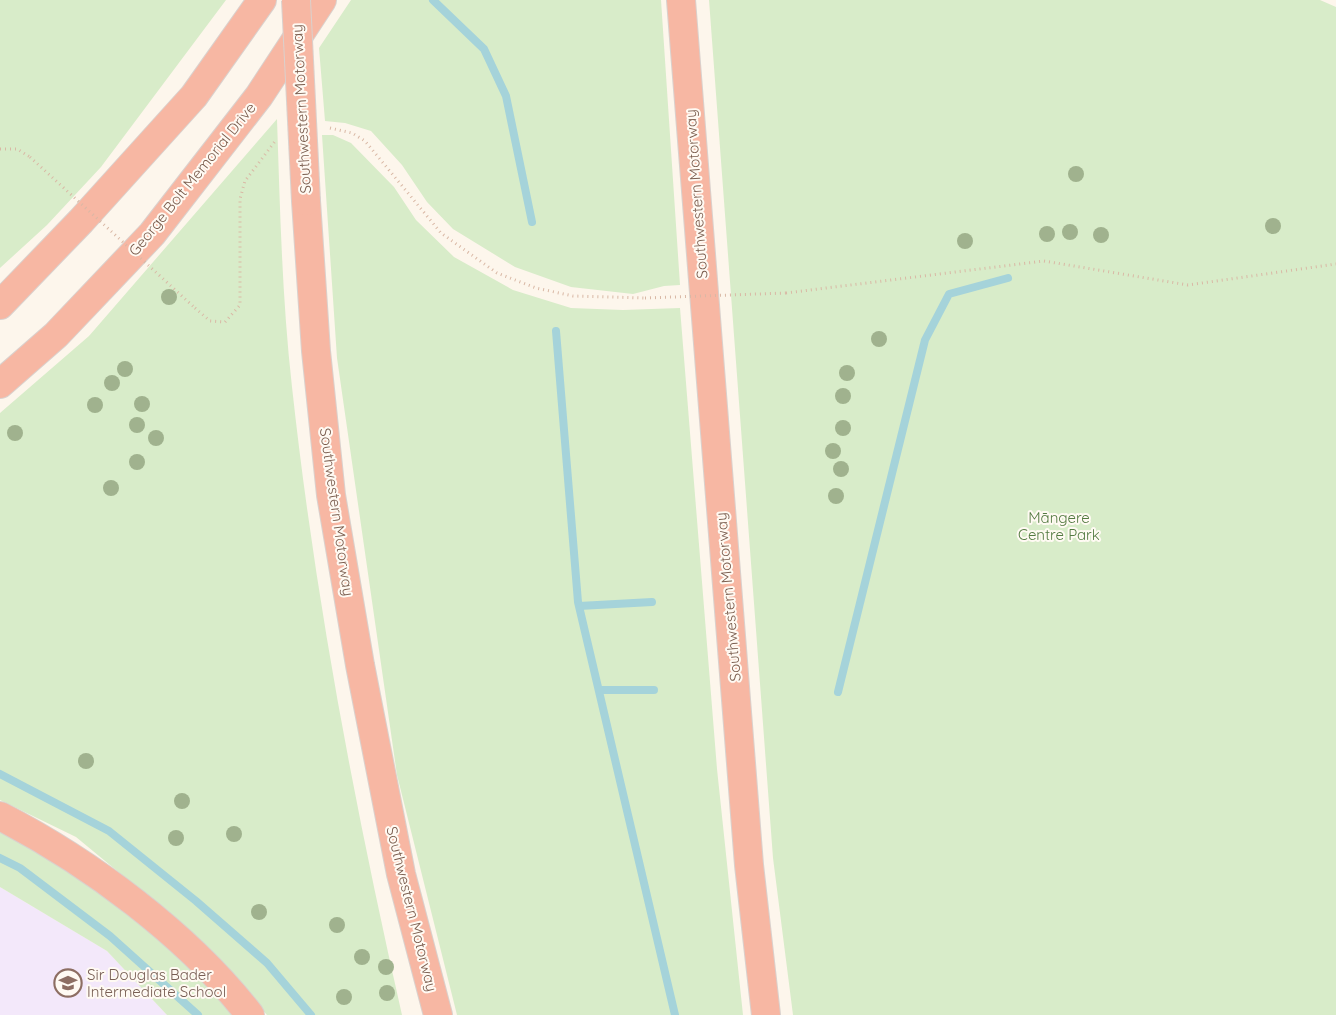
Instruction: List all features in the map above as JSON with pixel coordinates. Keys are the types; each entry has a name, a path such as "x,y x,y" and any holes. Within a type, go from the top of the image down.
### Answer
{"highway":[{"path":"0,305 82,221 194,96 262,0"},
{"name":"Southwestern Motorway","path":"296,0 316,351 331,495 360,666 401,874 438,1015"},
{"name":"George Bolt Memorial Drive","path":"0,384 56,335 152,234 259,96 322,0"},
{"name":"Southwestern Motorway","path":"681,0 749,865 766,1015"},
{"path":"0,816 34,834 112,884 174,936 235,996 250,1015"}],"path":[{"path":"327,127 352,133 365,141 441,233 497,273 536,288 573,296 645,298 786,293 1044,261 1188,285 1336,264"},
{"path":"0,149 17,149 30,158 210,321 225,322 240,305 240,199 245,182 274,142 281,138"}],"shaded area":[{"name":"Sir Douglas Bader Intermediate School","path":"0,887 107,951 167,1015 0,1015"}],"green space":[{"path":"0,0 226,0 101,167 47,225 0,268"},
{"path":"351,0 661,0 680,285 664,286 633,294 571,287 515,267 453,229 427,202 402,165 371,131 345,123 325,121 319,48"},
{"name":"Māngere Centre Park","path":"709,0 1320,0 1336,7 1336,1015 793,1015 773,858"},
{"path":"277,119 286,321 301,466 312,545 353,781 402,1015 267,1015 179,922 76,837 0,800 0,413 89,336"},
{"path":"322,135 333,135 351,143 394,187 416,220 454,257 513,290 571,308 623,310 680,308 717,769 743,1015 457,1015 397,775 337,358"},
{"path":"0,822 132,911 238,1015 167,1015 107,951 0,887"}],"waterway":[{"path":"433,0 484,49 506,96 532,222"},
{"path":"838,692 925,340 949,294 1008,278"},
{"path":"556,331 578,602 675,1015"},
{"path":"579,606 652,602"},
{"path":"600,690 654,690"},
{"path":"0,774 109,831 196,901 267,963 311,1015"},
{"path":"0,858 20,868 110,936 198,1015"}],"place":[{"name":"Sir Douglas Bader Intermediate School","path":"68,983"}]}
